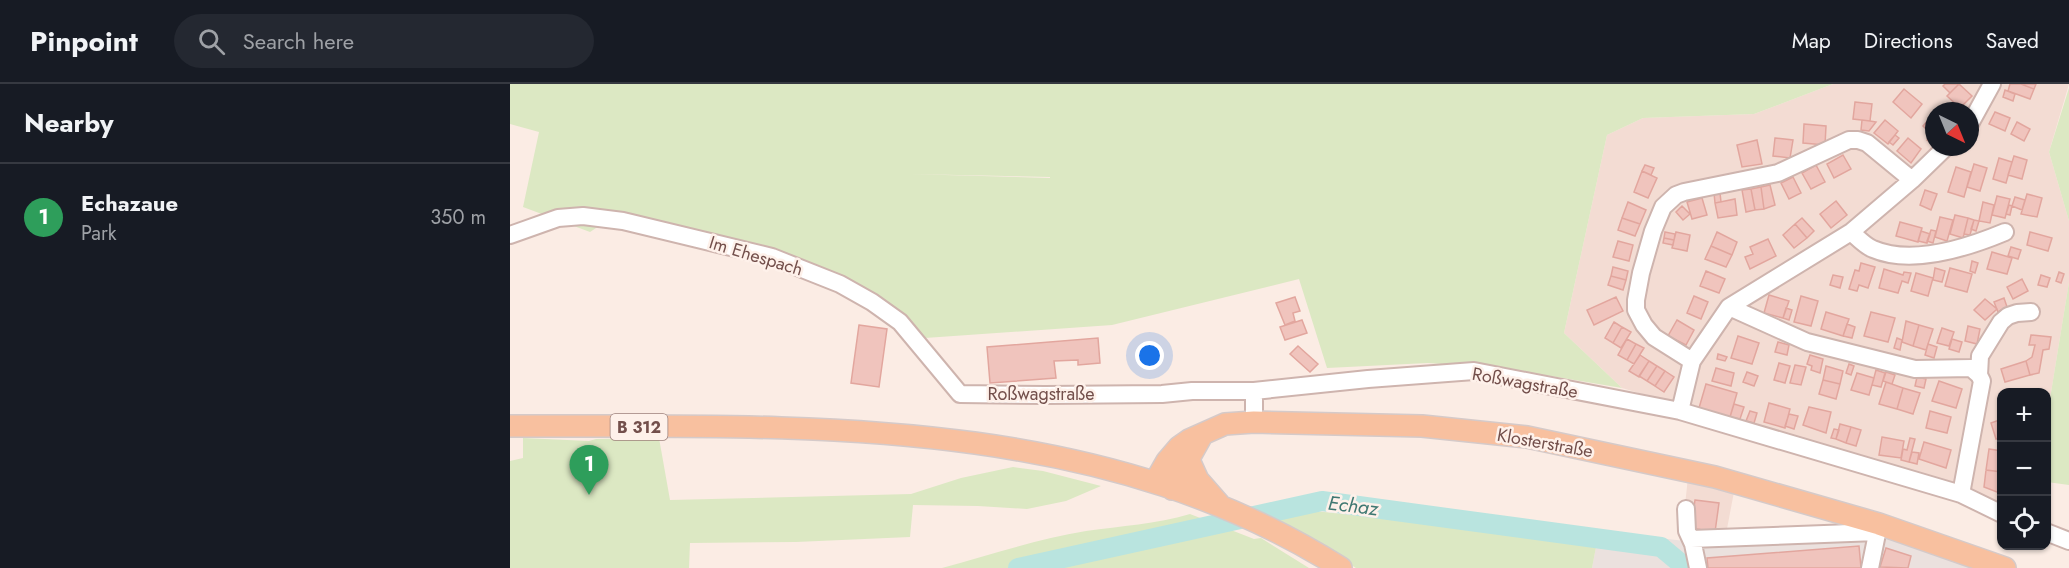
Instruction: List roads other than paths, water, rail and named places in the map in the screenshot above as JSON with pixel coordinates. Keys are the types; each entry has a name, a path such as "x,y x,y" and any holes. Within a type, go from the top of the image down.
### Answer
{"main road":[{"name":"Klosterstraße","path":"1164,485 1172,455 1189,440 1225,424 1254,422 1422,426 1527,437 1715,477 2005,568"},
{"name":"B 312","path":"510,426 769,427 964,441 1028,451 1083,462 1164,485 1228,509 1341,568"},
{"path":"1164,485 1188,458 1204,433"},
{"path":"1188,458 1198,480 1228,509"}],"street":[{"path":"1979,108 1992,84"},
{"path":"1692,361 1654,337 1636,310 1636,300 1648,247 1660,213 1669,200 1684,192 1778,173 1849,140 1867,143 1912,180"},
{"path":"1680,411 1692,361 1729,307 1851,232 1937,156"},
{"name":"Im Ehespach","path":"510,235 558,218 583,216 623,221 772,257 840,284 872,302 900,322 960,394"},
{"path":"1851,232 1872,249 1896,254 1931,255 1976,244 2005,232"},
{"path":"1729,307 1807,342 1915,369 1971,368 1982,381 1961,494"},
{"path":"1979,375 1980,356 2001,322 2008,316 2031,312"},
{"name":"Roßwagstraße","path":"960,394 1162,394 1192,391 1254,391 1474,371 1680,411 1961,494 1997,512"},
{"path":"1254,391 1254,422"},
{"path":"1686,509 1687,531 1698,568"},
{"path":"1690,539 1878,528 1870,568"},
{"path":"2051,534 2069,541"}],"waterway":[{"name":"Echaz","path":"1018,568 1322,501 1661,547 1686,568"}],"place":[{"name":"Echazaue","path":"589,495"}]}
